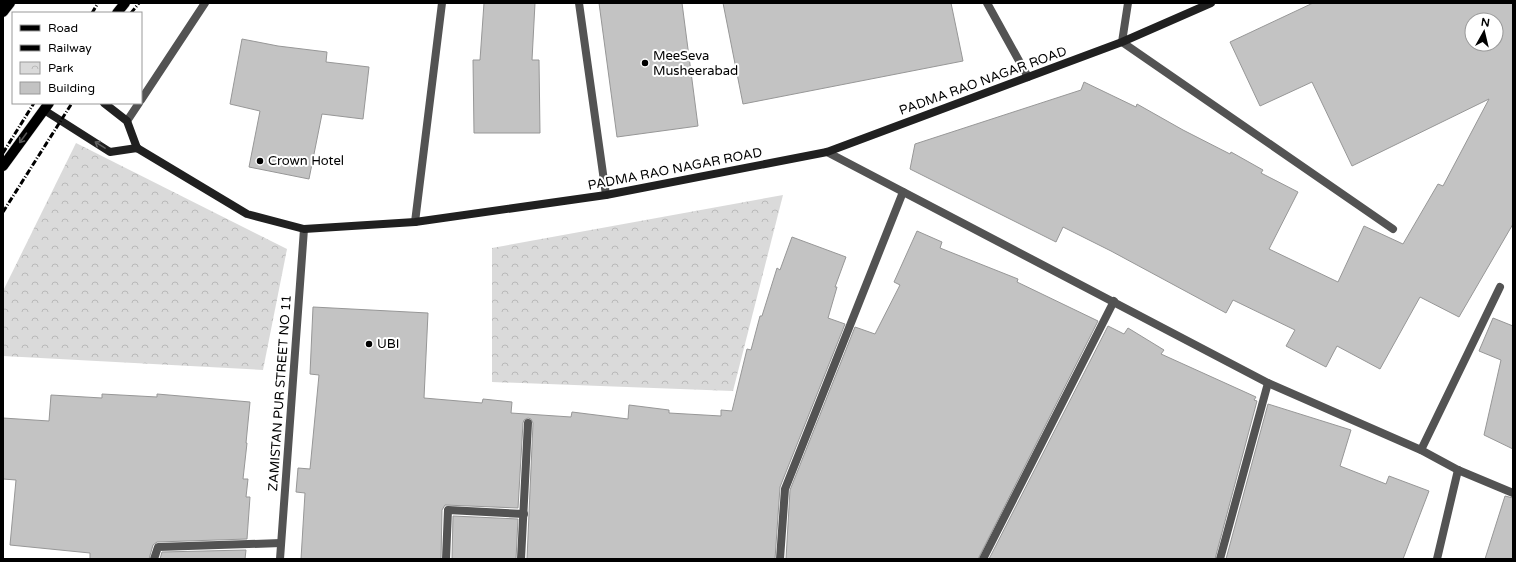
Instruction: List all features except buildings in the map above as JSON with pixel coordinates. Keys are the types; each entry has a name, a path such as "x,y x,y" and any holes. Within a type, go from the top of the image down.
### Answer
{"main road":[{"path":"3,12 10,3"},
{"path":"118,12 124,3"},
{"name":"PADMA RAO NAGAR ROAD","path":"136,148 247,214 304,229 415,222 606,195 827,152 1122,42 1211,3"},
{"path":"3,166 46,107 110,152 136,148 128,121 105,104"}],"street":[{"path":"142,98 205,3"},
{"path":"415,222 442,3"},
{"path":"578,3 606,195"},
{"path":"987,3 1028,77"},
{"path":"1128,3 1122,42 1393,229"},
{"path":"128,121 138,104"},
{"path":"827,152 1268,383 1421,450 1458,470 1513,493"},
{"path":"780,559 785,489 903,192"},
{"name":"ZAMISTAN PUR STREET NO 11","path":"280,559 304,229"},
{"path":"1421,450 1500,287"},
{"path":"983,559 1114,302"},
{"path":"1220,559 1268,383"},
{"path":"521,559 528,423"},
{"path":"1437,559 1458,470"},
{"path":"446,559 448,510 524,514"},
{"path":"154,559 158,547 281,543"}],"green space":[{"path":"76,143 287,249 263,370 3,356 3,291"},
{"path":"783,195 733,391 492,382 492,248"}],"railway":[{"path":"93,12 98,3"},
{"path":"132,12 139,3"},
{"path":"3,153 33,104"},
{"path":"3,212 71,104"}],"place":[{"name":"MeeSeva Musheerabad","path":"645,63"},
{"name":"Crown Hotel","path":"260,161"},
{"name":"UBI","path":"369,344"}]}
